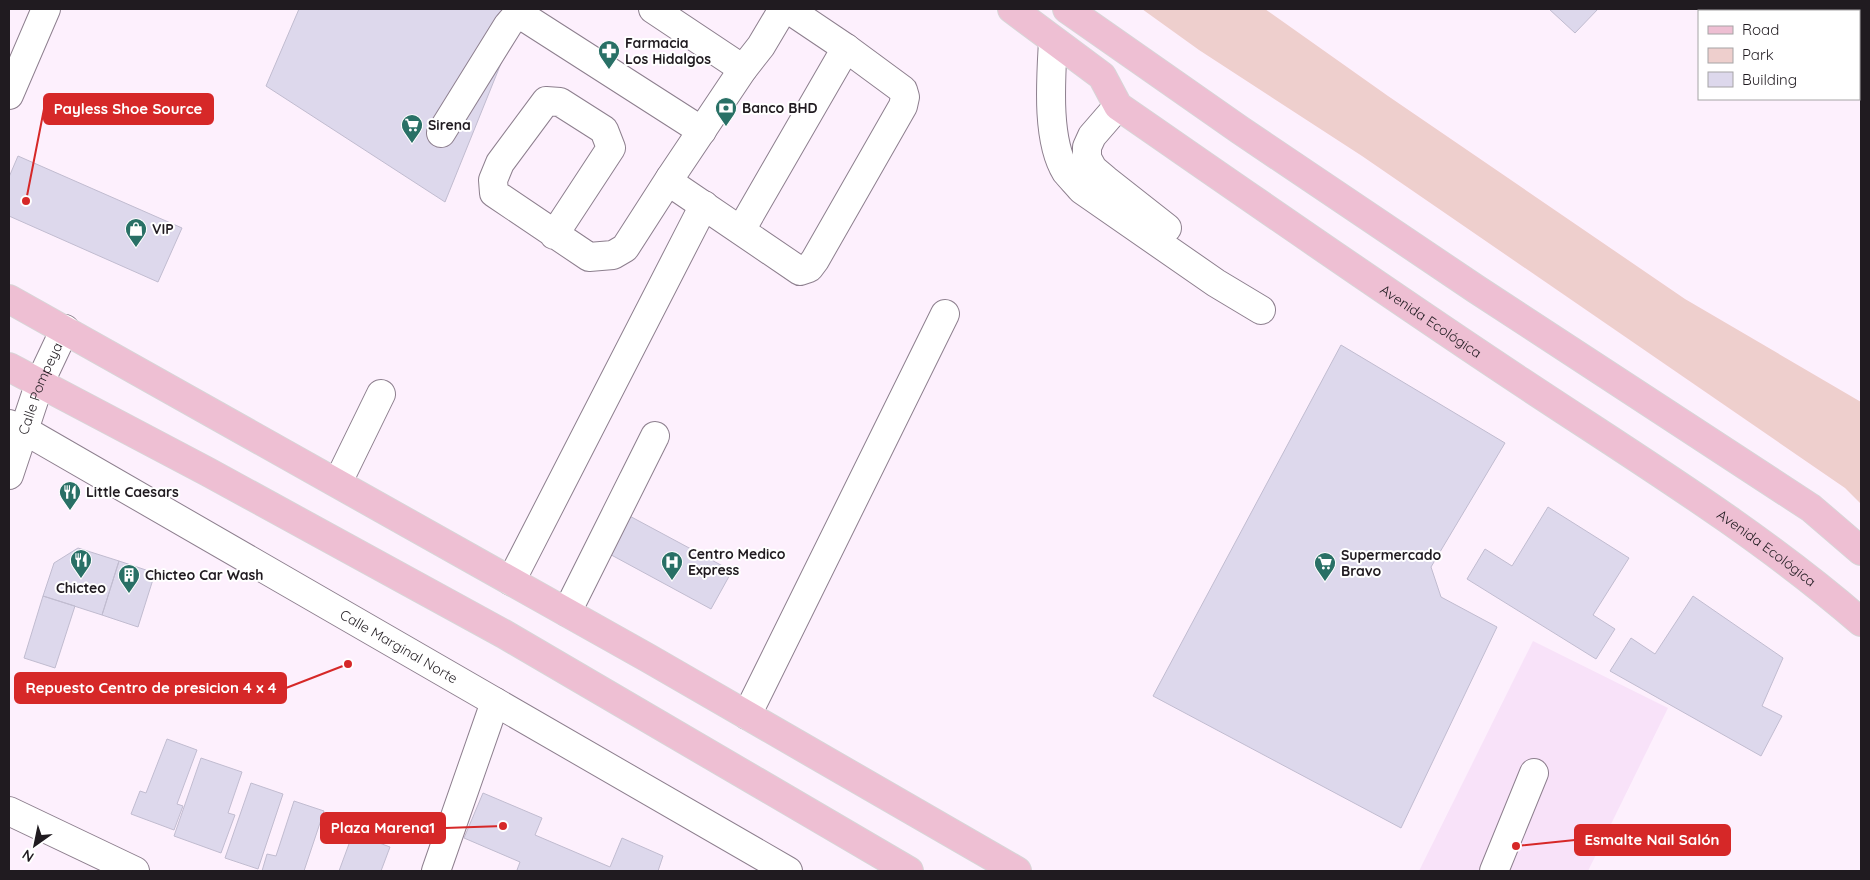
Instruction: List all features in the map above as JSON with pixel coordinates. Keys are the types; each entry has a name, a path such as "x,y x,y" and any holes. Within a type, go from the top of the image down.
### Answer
{"main road":[{"name":"Avenida Ecológica","path":"1012,9 1102,76 1118,106 1406,306 1756,538 1820,586 1861,622"},
{"path":"1067,9 1240,130 1476,289 1811,508 1861,551"},
{"path":"9,299 338,482 1017,871"},
{"path":"9,366 208,472 504,634 909,871"}],"street":[{"path":"9,95 46,9"},
{"path":"654,9 743,70"},
{"path":"554,235 611,148 604,130 560,102 546,101 500,163 493,180 494,193 554,235 589,257 613,255 625,248 670,178 761,46 783,9"},
{"path":"670,178 675,186 800,271 809,268 815,260 903,106 906,96 903,90 846,48 788,9"},
{"path":"441,133 508,24 514,18 521,15 702,131"},
{"path":"1053,41 1050,90 1054,133 1059,154 1066,171 1082,190 1208,277 1261,310 1254,296 1236,279 1142,210 1093,169 1087,158 1087,147 1098,128 1118,106"},
{"path":"741,230 846,48"},
{"path":"511,581 704,205"},
{"path":"746,715 945,314"},
{"name":"Calle Pompeya","path":"9,476 16,427 65,330"},
{"path":"338,482 381,394"},
{"name":"Calle Marginal Norte","path":"16,427 788,871"},
{"path":"567,612 655,436"},
{"path":"436,871 495,702"},
{"path":"1494,871 1534,773"},
{"path":"9,811 135,871"}],"shaded area":[{"path":"1533,641 1668,708 1588,871 1419,871"}],"green space":[{"path":"1142,9 1265,9 1388,96 1685,299 1861,402 1861,504 1845,488 1362,156 1199,50"}],"building":[{"name":"Sirena","path":"299,9 532,9 508,46 445,202 266,86"},
{"path":"1549,9 1598,9 1575,33"},
{"path":"18,156 182,228 158,282 9,216 9,177"},
{"name":"Supermercado Bravo","path":"1341,345 1505,443 1431,567 1441,597 1497,627 1401,828 1153,696"},
{"path":"1548,507 1629,558 1593,615 1615,629 1596,659 1467,579 1485,549 1512,566"},
{"path":"624,513 732,571 711,609 604,551"},
{"name":"Chicteo","path":"78,548 119,561 102,615 43,596 54,563"},
{"name":"Chicteo Car Wash","path":"119,561 155,573 138,627 102,615"},
{"path":"43,596 75,606 55,668 24,658"},
{"path":"1693,596 1783,658 1762,706 1782,716 1761,756 1610,671 1631,638 1655,654"},
{"path":"167,739 197,750 177,804 183,806 174,830 131,814 140,791 146,793"},
{"path":"201,758 242,772 228,813 235,815 221,853 174,836"},
{"path":"251,783 283,794 258,869 225,858"},
{"path":"483,793 542,818 535,835 610,867 622,838 663,856 658,871 517,870 520,862 464,838"},
{"path":"294,801 324,811 304,871 262,871 267,854 276,856"},
{"path":"353,833 390,847 381,871 339,871"}],"place":[{"name":"Farmacia Los Hidalgos","path":"609,70"},
{"name":"Banco BHD","path":"726,127"},
{"name":"Sirena","path":"412,144"},
{"name":"Payless Shoe Source","path":"26,201"},
{"name":"VIP","path":"136,248"},
{"name":"Little Caesars","path":"70,511"},
{"name":"Chicteo","path":"81,579"},
{"name":"Centro Medico Express","path":"672,581"},
{"name":"Supermercado Bravo","path":"1325,582"},
{"name":"Chicteo Car Wash","path":"129,594"},
{"name":"Repuesto Centro de presicion 4 x 4","path":"348,664"},
{"name":"Plaza Marena1","path":"503,826"},
{"name":"Esmalte Nail Salón","path":"1516,846"}]}
